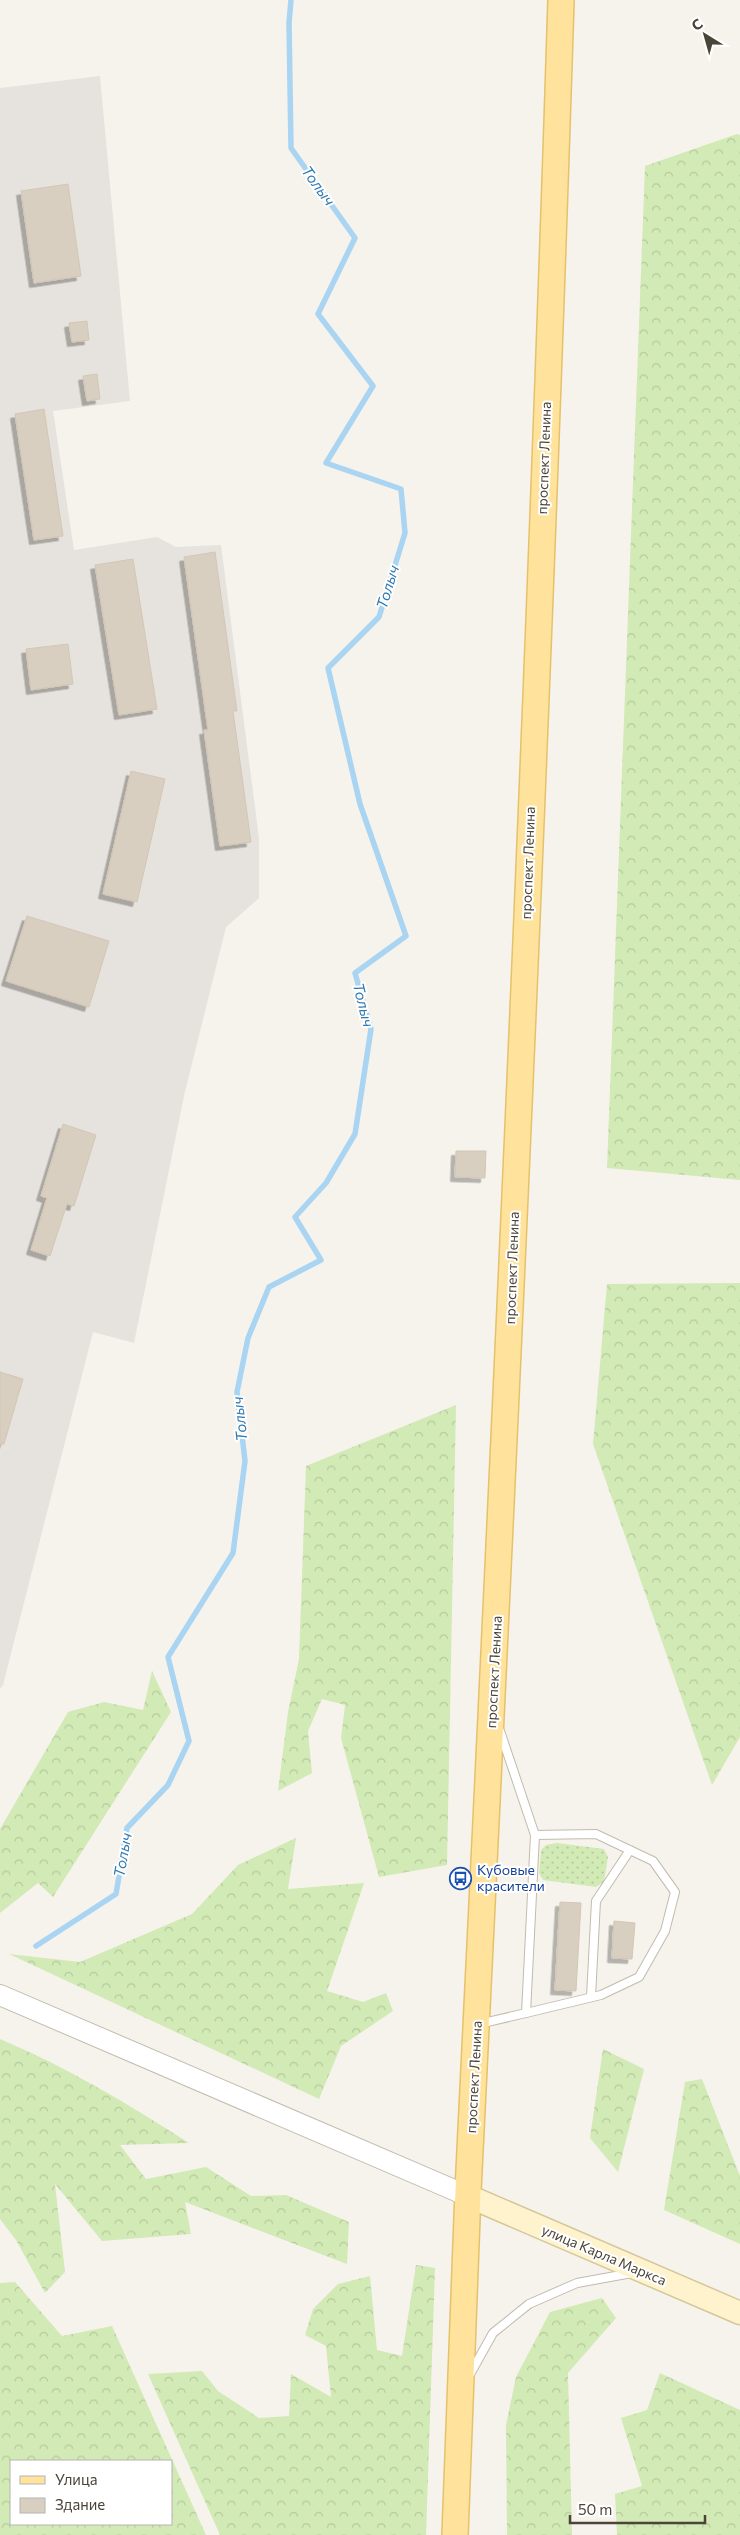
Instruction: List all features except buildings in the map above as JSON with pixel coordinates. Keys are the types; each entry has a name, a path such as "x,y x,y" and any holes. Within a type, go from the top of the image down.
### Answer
{"main road":[{"name":"проспект Ленина","path":"455,2535 468,2196 493,1711 562,0"},
{"name":"улица Карла Маркса","path":"468,2196 740,2313"}],"street":[{"path":"0,1995 468,2196"}],"lane":[{"path":"493,1711 535,1835 526,2013"},
{"path":"477,2024 591,1997 639,1977 666,1931 675,1892 653,1861 596,1834 535,1835"},
{"path":"591,1997 596,1901 630,1850"},
{"path":"461,2391 493,2333 529,2304 578,2283 643,2271"}],"shaded area":[{"path":"100,76 130,401 53,411 74,550 157,537 176,547 221,545 259,838 259,898 226,927 184,1096 134,1343 93,1332 3,1685 0,1689 0,88"}],"green space":[{"path":"737,134 740,135 740,1180 607,1168 645,166"},
{"path":"740,1283 740,1737 712,1785 593,1444 607,1284"},
{"path":"456,1405 447,1865 379,1877 341,1738 345,1705 322,1699 308,1731 312,1773 278,1791 288,1712 299,1659 306,1466"},
{"path":"152,1671 171,1712 53,1897 38,1883 0,1913 0,1829 68,1712 104,1702 143,1710"},
{"path":"296,1838 288,1889 364,1883 327,1991 363,2002 386,1993 393,2011 341,2046 319,2099 9,1954 80,1962 192,1914 238,1865"},
{"path":"557,1843 604,1849 608,1857 604,1882 596,1887 543,1880 539,1873 541,1850 546,1845"},
{"path":"0,2039 97,2087 189,2143 120,2145 146,2179 206,2167 251,2196 286,2195 349,2222 347,2264 185,2202 191,2234 102,2241 55,2184 65,2272 45,2293 16,2240 0,2219"},
{"path":"603,2049 644,2069 618,2172 590,2138"},
{"path":"702,2079 740,2176 740,2244 664,2210 685,2082"},
{"path":"416,2265 435,2268 426,2535 220,2535 148,2374 202,2371 218,2391 259,2418 289,2416 291,2374 331,2397 326,2346 305,2335 313,2309 338,2284 370,2276 377,2350 402,2356"},
{"path":"15,2282 62,2336 112,2326 206,2535 0,2535 0,2283"},
{"path":"602,2298 616,2318 568,2373 572,2535 507,2535 506,2425 516,2377 550,2312"},
{"path":"660,2373 740,2410 740,2535 617,2535 615,2494 642,2486 621,2418 647,2410"}],"waterway":[{"name":"Толыч","path":"36,1946 116,1894 127,1828 168,1785 189,1741 168,1657 233,1553 245,1461 237,1392 248,1338 269,1287 321,1260 295,1217 326,1183 355,1134 371,1029 355,973 406,936 360,804 328,668 379,617 405,533 401,489 326,463 373,386 318,314 355,238 291,148 289,23 291,0"}],"place":[{"name":"Кубовые красители","path":"461,1878"}]}
